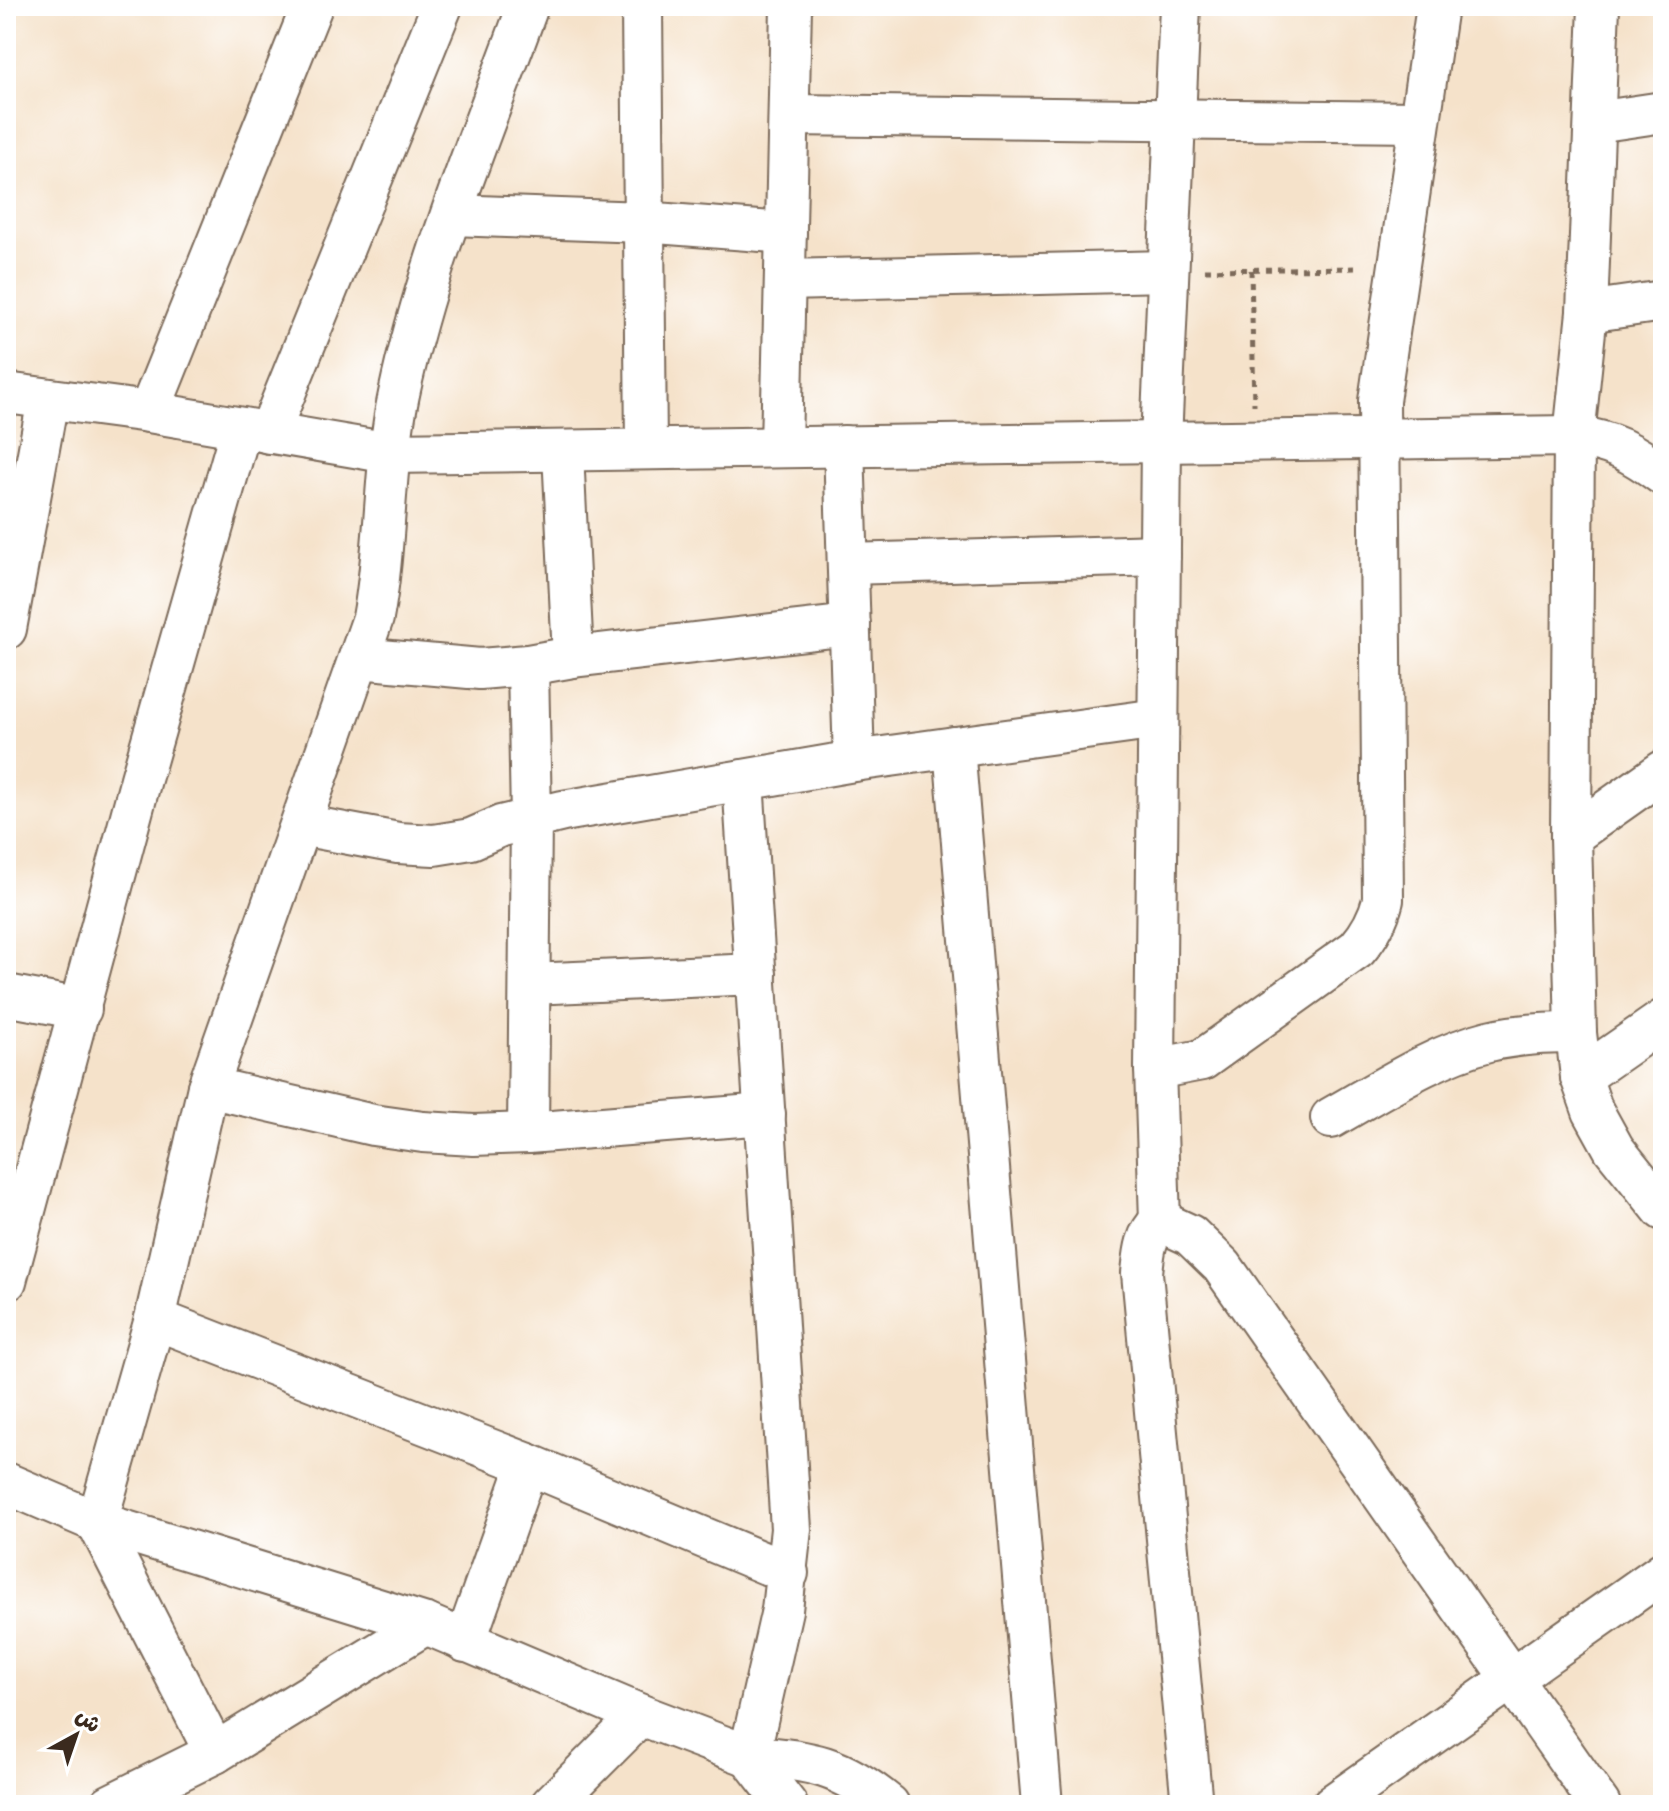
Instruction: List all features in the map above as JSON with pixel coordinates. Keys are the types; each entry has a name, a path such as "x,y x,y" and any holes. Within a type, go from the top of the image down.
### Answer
{"street":[{"path":"149,412 312,6"},
{"path":"6,1281 141,779 255,431 442,6"},
{"path":"215,1753 97,1522 155,1319 208,1087 373,618 390,453 410,345 452,215 528,6"},
{"path":"642,6 646,449"},
{"path":"781,447 791,6"},
{"path":"1160,1221 1155,1069 1161,441 1180,6"},
{"path":"1155,1069 1202,1060 1357,949 1369,935 1383,900 1379,401 1437,6"},
{"path":"1599,6 1587,312 1574,436 1571,836 1576,1033 1581,1077 1593,1111 1614,1149 1663,1210"},
{"path":"1596,122 1663,112"},
{"path":"789,115 1419,122"},
{"path":"452,215 643,222 786,233"},
{"path":"785,280 1168,271"},
{"path":"1587,312 1663,301"},
{"path":"6,393 149,412 390,453 1574,436 1602,440 1630,452 1663,475"},
{"path":"6,629 48,399"},
{"path":"844,446 854,761"},
{"path":"563,452 573,657"},
{"path":"848,564 1160,555"},
{"path":"359,658 480,669 850,625"},
{"path":"528,665 531,817 528,1133"},
{"path":"301,825 398,843 434,845 471,839 531,817 743,780 854,761 1158,719"},
{"path":"954,747 1042,1805"},
{"path":"1571,836 1663,771"},
{"path":"743,780 791,1529 782,1610 749,1756"},
{"path":"530,984 756,974"},
{"path":"6,995 81,1009"},
{"path":"1581,1077 1663,1020"},
{"path":"1331,1118 1424,1067 1476,1045 1527,1034 1576,1033"},
{"path":"208,1087 373,1125 449,1133 528,1133 765,1114"},
{"path":"1160,1221 1190,1235 1222,1266 1600,1805"},
{"path":"1160,1221 1151,1229 1142,1273 1192,1805"},
{"path":"155,1319 528,1464 788,1573"},
{"path":"465,1642 528,1464"},
{"path":"6,1483 97,1522 426,1624 641,1715 749,1756 794,1758 833,1770 868,1788 889,1805"},
{"path":"1332,1805 1663,1572"},
{"path":"125,1802 215,1753 426,1624"},
{"path":"551,1805 641,1715"},
{"path":"749,1756 787,1805"}],"path":[{"path":"1168,271 1398,267"},
{"path":"1251,270 1254,439"}]}
